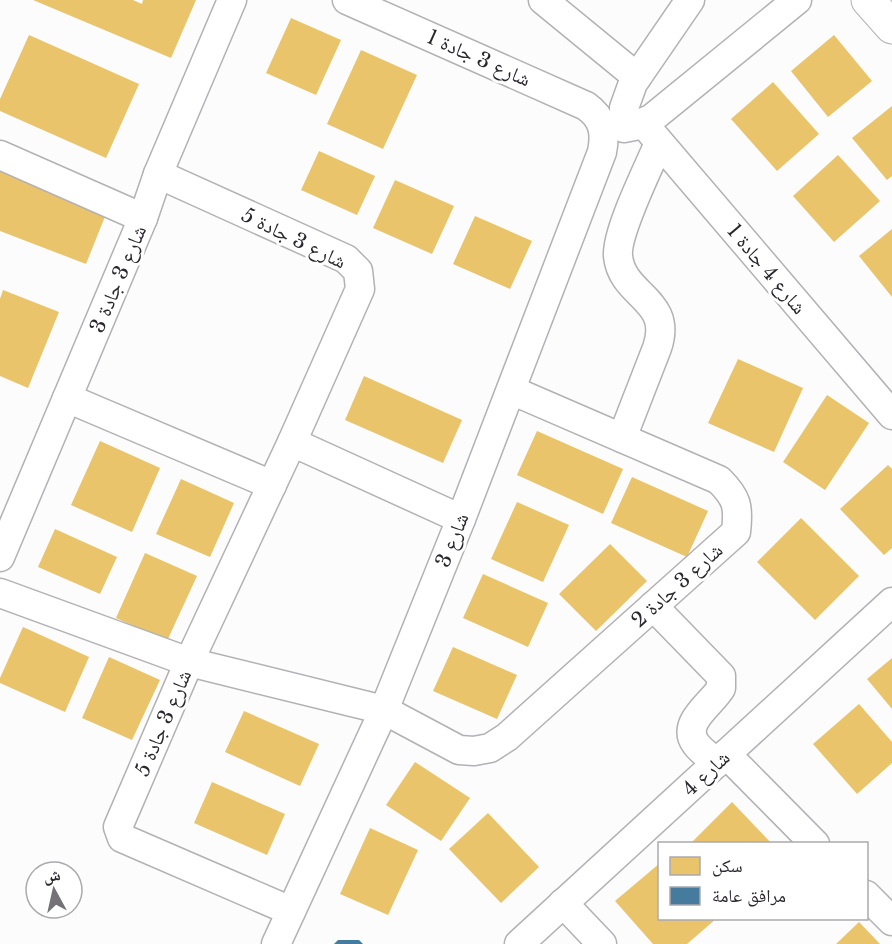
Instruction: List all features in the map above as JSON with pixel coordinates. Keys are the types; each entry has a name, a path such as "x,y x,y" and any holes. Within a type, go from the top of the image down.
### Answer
{"main road":[{"path":"868,0 892,27"}],"street":[{"name":"شارع 3 جادة 3","path":"0,557 143,219 158,174 232,0"},
{"path":"543,0 637,76"},
{"path":"633,130 658,113 797,0"},
{"name":"شارع 3 جادة 1","path":"359,2 577,101 633,130"},
{"path":"622,438 661,337 660,318 651,303 630,284 620,267 618,245 633,130 624,108 627,95 637,76 683,3"},
{"name":"شارع 3","path":"276,944 384,710 461,519 602,152 633,130"},
{"name":"شارع 4 جادة 1","path":"633,130 892,415"},
{"path":"0,155 143,219"},
{"name":"شارع 3 جادة 5","path":"158,174 346,259 358,271 360,289 189,663 118,827 122,838 291,911"},
{"name":"شارع 3 جادة 2","path":"0,592 189,663 384,710 459,750 474,751 490,748 507,737 736,532 738,515 733,494 719,480 511,390"},
{"path":"67,398 272,484"},
{"path":"292,442 461,519"},
{"name":"شارع 4","path":"519,944 892,602"},
{"path":"653,606 721,676 721,688 696,717 692,730 695,743 721,759 814,842"},
{"path":"868,897 892,921"},
{"path":"563,903 602,944"}],"building: سكن":[{"path":"33,0 133,0 142,4 143,0 196,0 171,58"},
{"path":"291,18 341,40 316,95 266,73"},
{"path":"29,35 139,84 106,158 0,111 0,99"},
{"path":"834,35 872,81 828,117 791,71"},
{"path":"361,50 417,75 383,149 327,124"},
{"path":"773,82 819,134 777,171 731,119"},
{"path":"892,106 892,176 887,180 852,138"},
{"path":"319,151 375,176 357,215 301,190"},
{"path":"838,155 880,201 834,242 793,196"},
{"path":"0,167 108,209 86,264 0,231"},
{"path":"395,180 454,206 432,254 373,228"},
{"path":"475,216 532,241 510,289 453,264"},
{"path":"892,229 892,297 859,256"},
{"path":"3,290 59,312 28,388 0,376 0,299"},
{"path":"738,359 803,388 774,452 708,423"},
{"path":"364,376 462,420 443,463 345,420"},
{"path":"827,395 869,423 825,490 783,462"},
{"path":"537,431 623,469 603,514 517,475"},
{"path":"100,441 160,468 132,532 71,505"},
{"path":"888,465 892,469 892,548 884,555 840,509"},
{"path":"632,477 708,511 687,557 611,523"},
{"path":"181,479 234,503 210,557 156,534"},
{"path":"517,502 569,525 543,582 491,559"},
{"path":"801,518 859,576 815,620 757,562"},
{"path":"55,529 117,557 100,594 38,567"},
{"path":"610,544 647,581 596,631 559,594"},
{"path":"145,553 197,576 167,641 116,618"},
{"path":"483,574 548,603 528,647 463,618"},
{"path":"23,627 89,657 65,712 0,683 0,678"},
{"path":"453,647 517,675 497,719 433,691"},
{"path":"109,657 160,680 132,740 82,718"},
{"path":"892,658 892,709 867,679"},
{"path":"859,704 892,742 892,763 857,794 813,744"},
{"path":"244,711 319,744 300,786 225,752"},
{"path":"415,762 470,798 441,841 386,805"},
{"path":"212,782 285,814 267,855 194,823"},
{"path":"732,802 770,842 692,842"},
{"path":"488,813 539,867 501,903 449,849"},
{"path":"370,828 418,850 388,915 340,894"},
{"path":"658,865 658,920 715,920 687,944 653,944 615,901"},
{"path":"859,922 880,944 836,944"}],"building: مرافق عامة":[{"path":"338,940 359,940 363,944 334,944"}]}
